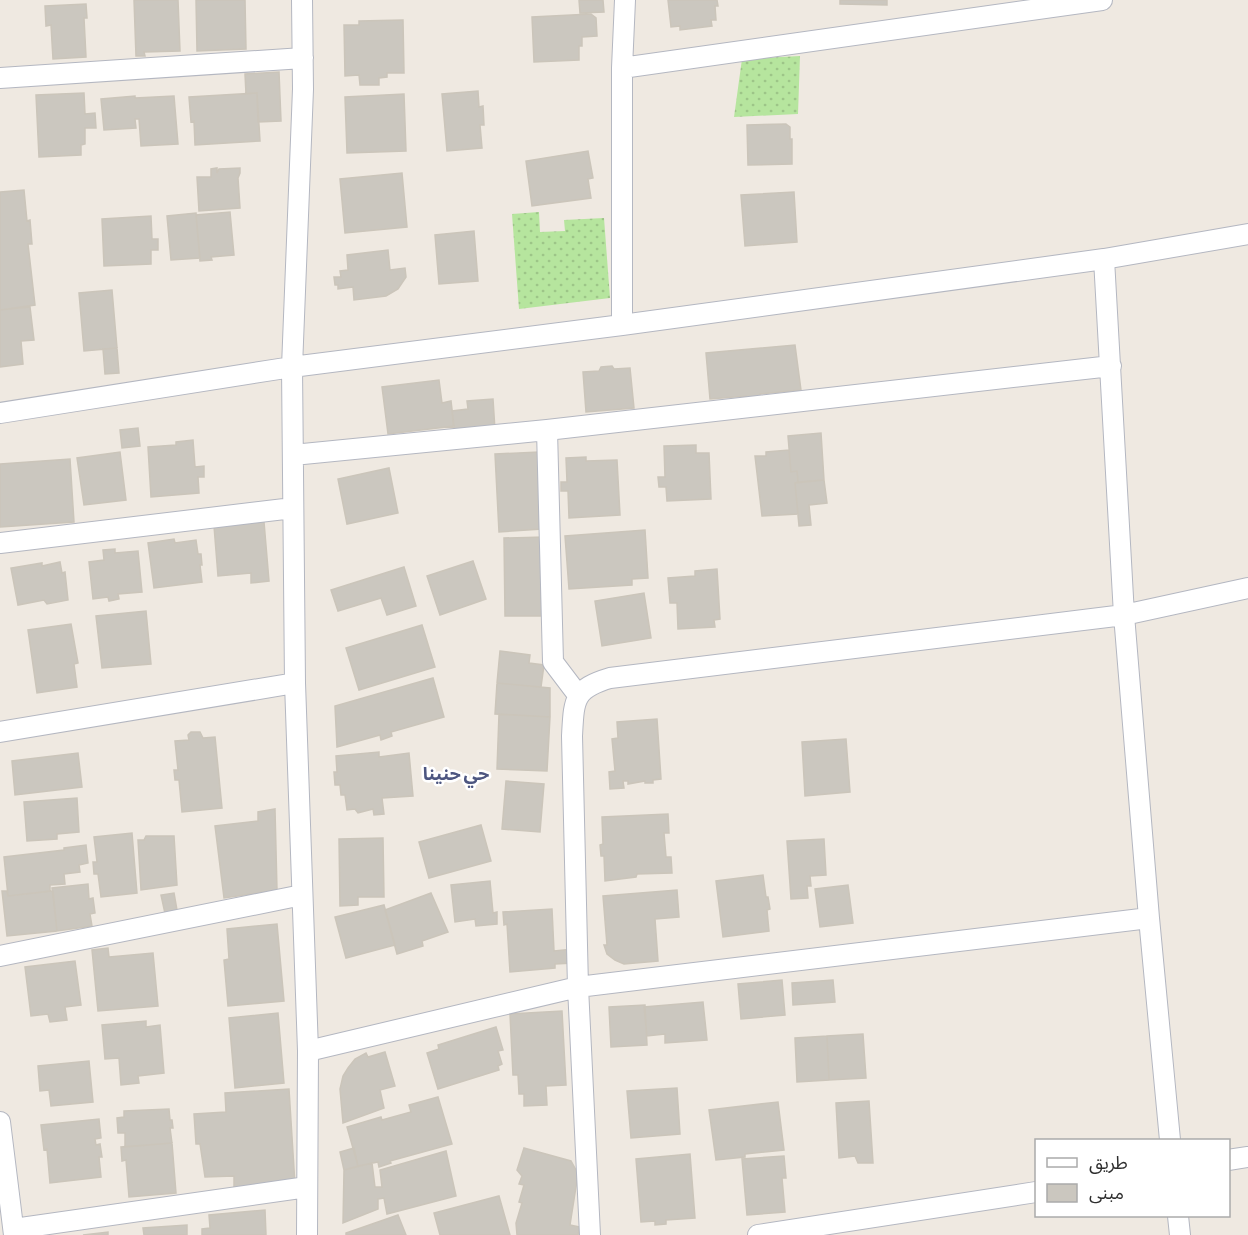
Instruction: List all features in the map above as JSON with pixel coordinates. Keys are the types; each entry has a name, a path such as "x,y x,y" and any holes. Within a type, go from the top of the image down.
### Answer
{"street":[{"path":"302,0 303,58 292,367 295,683 308,1051 306,1235"},
{"path":"622,325 622,68 625,0"},
{"path":"622,68 1102,0"},
{"path":"0,78 303,58"},
{"path":"0,413 292,367 622,325 1104,259 1248,234"},
{"path":"1104,259 1124,615 1170,1139"},
{"path":"293,455 547,430 1111,366"},
{"path":"547,430 553,662 578,695"},
{"path":"0,543 293,508"},
{"path":"590,1235 578,987 572,736 573,713 578,695 590,684 610,678 1124,615 1248,588"},
{"path":"0,732 295,683"},
{"path":"0,956 303,895"},
{"path":"308,1051 578,987 1149,918"},
{"path":"0,1122 14,1232 307,1187"},
{"path":"1230,1160 1248,1157"},
{"path":"758,1235 1035,1192"},
{"path":"1178,1217 1180,1235"}],"green space":[{"path":"800,56 798,114 734,117 742,59"},
{"path":"539,212 540,232 565,231 564,220 604,218 610,298 519,309 512,214"}],"building":[{"path":"134,0 178,0 180,51 144,52 145,56 136,56"},
{"path":"196,0 245,0 246,49 197,51"},
{"path":"579,0 603,0 604,12 580,13"},
{"path":"668,0 717,0 716,20 711,20 712,26 680,30 680,26 671,27"},
{"path":"840,0 887,0 887,5 840,4"},
{"path":"86,4 87,18 84,18 86,57 53,59 51,25 46,26 45,6"},
{"path":"591,14 596,18 597,36 582,37 582,46 579,46 579,60 534,62 532,17"},
{"path":"403,20 404,73 387,73 387,77 379,78 379,85 360,85 359,75 345,76 344,25 359,25 359,21"},
{"path":"279,72 281,121 258,122 257,93 246,94 245,74"},
{"path":"478,91 479,107 483,106 484,125 480,125 482,148 447,151 442,94"},
{"path":"84,93 85,114 95,113 96,128 85,128 85,144 81,145 81,155 39,157 36,95"},
{"path":"257,93 260,141 195,145 194,121 191,122 189,97"},
{"path":"404,94 406,151 347,153 345,97"},
{"path":"135,96 135,98 174,96 178,144 141,146 139,119 135,119 136,128 104,130 101,99"},
{"path":"786,124 790,127 790,139 792,139 792,164 748,165 747,125"},
{"path":"588,151 593,178 588,179 591,198 532,206 526,161"},
{"path":"217,168 217,173 219,169 240,168 238,178 240,208 199,211 197,177 211,177 211,169"},
{"path":"402,173 407,227 345,233 340,179"},
{"path":"24,190 27,221 30,220 32,244 28,244 35,305 0,310 0,192"},
{"path":"794,192 797,242 745,246 741,195"},
{"path":"230,212 234,255 211,257 212,260 200,261 196,215"},
{"path":"196,213 200,258 171,260 167,216"},
{"path":"151,216 152,239 158,239 158,250 151,250 151,264 104,266 102,219"},
{"path":"474,231 478,281 439,284 435,235"},
{"path":"388,250 390,270 405,268 406,277 398,289 386,296 354,300 353,287 338,289 338,285 335,285 334,277 341,277 340,271 348,270 347,255"},
{"path":"112,290 117,348 84,351 79,293"},
{"path":"30,307 34,340 21,341 23,364 0,367 0,310"},
{"path":"795,345 801,390 760,394 760,399 746,400 746,396 710,399 706,353"},
{"path":"117,348 119,373 105,374 103,349"},
{"path":"612,366 614,369 630,368 634,408 586,412 583,372 599,371 601,367"},
{"path":"439,380 442,403 451,401 454,426 388,434 382,387"},
{"path":"493,399 495,430 454,433 452,411 468,409 467,401"},
{"path":"138,428 140,446 122,448 120,430"},
{"path":"821,433 824,480 798,482 797,471 791,472 788,436"},
{"path":"193,440 195,467 204,466 204,477 198,477 199,493 151,497 148,447 176,445 176,442"},
{"path":"696,445 696,453 709,453 711,499 667,501 666,487 659,487 658,477 665,477 664,446"},
{"path":"789,450 791,472 797,471 798,482 795,483 798,514 762,516 755,456 766,456 766,452"},
{"path":"120,452 126,500 84,505 77,458"},
{"path":"539,452 542,529 499,532 495,454"},
{"path":"586,457 586,461 617,460 620,515 569,518 568,491 561,491 561,482 567,482 566,458"},
{"path":"70,459 74,522 0,527 0,464"},
{"path":"389,468 398,513 347,524 338,479"},
{"path":"824,480 827,503 809,505 811,525 799,526 795,483"},
{"path":"264,522 269,581 251,583 251,573 218,576 214,526"},
{"path":"645,530 648,578 632,579 632,585 569,589 565,536"},
{"path":"544,537 545,616 505,616 504,538"},
{"path":"174,539 175,543 196,540 198,554 201,554 202,582 154,588 148,543"},
{"path":"115,549 115,553 138,551 142,592 118,594 119,599 109,601 108,597 93,599 89,562 104,560 103,550"},
{"path":"473,561 486,599 440,615 427,576"},
{"path":"60,562 62,573 65,572 68,600 47,604 44,600 18,605 11,568"},
{"path":"404,567 416,606 387,615 381,598 338,611 331,590"},
{"path":"717,569 720,619 714,620 715,627 678,629 677,603 670,603 668,578 695,576 695,571"},
{"path":"644,593 651,638 602,646 595,601"},
{"path":"146,611 151,664 102,668 96,616"},
{"path":"71,624 78,663 74,664 77,687 37,693 28,630"},
{"path":"422,625 435,667 359,690 346,648"},
{"path":"500,651 530,655 529,663 544,665 541,687 497,683"},
{"path":"433,678 444,717 391,732 392,736 381,740 380,735 337,747 335,706"},
{"path":"497,683 550,688 550,717 495,714"},
{"path":"499,714 550,717 547,771 497,769"},
{"path":"657,719 661,779 653,780 653,783 645,783 645,781 628,784 628,781 623,781 624,788 610,789 609,772 615,771 612,739 618,738 617,722"},
{"path":"191,732 200,732 203,738 215,737 222,808 182,812 179,780 175,780 174,770 178,770 175,741 189,740 188,735"},
{"path":"846,739 850,792 805,796 802,742"},
{"path":"379,752 379,757 409,753 413,796 382,798 384,814 374,815 373,809 358,813 355,809 347,810 345,795 341,795 340,785 335,785 336,756"},
{"path":"78,753 82,787 15,795 12,761"},
{"path":"506,781 544,784 540,832 502,829"},
{"path":"77,798 79,832 57,834 57,839 27,841 24,802"},
{"path":"275,809 277,890 224,898 215,826 258,821 258,812"},
{"path":"668,814 669,833 664,833 666,857 671,857 672,873 637,874 636,877 605,881 604,856 601,856 600,845 603,844 602,817"},
{"path":"481,825 491,861 429,878 419,842"},
{"path":"132,833 137,893 101,897 98,874 94,874 93,862 97,862 94,837"},
{"path":"146,836 174,836 177,885 141,890 138,840 144,840"},
{"path":"383,838 384,897 358,897 358,905 340,906 339,839"},
{"path":"824,839 826,875 810,876 811,886 807,886 808,898 791,899 787,841"},
{"path":"86,845 88,863 79,865 80,872 64,874 65,884 50,885 50,891 8,896 4,857"},
{"path":"763,875 770,909 767,910 769,931 723,937 716,881"},
{"path":"490,881 493,913 497,912 497,924 476,926 475,919 455,922 451,885"},
{"path":"88,884 89,899 93,898 95,913 90,914 92,926 57,931 52,888"},
{"path":"848,885 853,923 820,927 815,889"},
{"path":"677,890 679,917 655,919 658,961 624,964 607,954 604,945 607,945 603,896"},
{"path":"2,891 7,891 8,896 53,891 57,931 7,936"},
{"path":"174,893 178,916 166,918 161,895"},
{"path":"431,893 448,932 422,941 423,946 397,954 385,910"},
{"path":"384,905 395,945 346,958 335,917"},
{"path":"552,909 554,951 573,949 573,963 555,964 555,968 510,972 507,924 504,925 503,912"},
{"path":"277,924 284,1001 228,1006 224,960 229,959 227,929"},
{"path":"108,948 109,957 153,953 158,1006 98,1011 92,950"},
{"path":"75,961 81,1005 65,1007 67,1020 50,1022 48,1014 31,1016 25,967"},
{"path":"782,980 785,1015 741,1019 738,984"},
{"path":"833,980 835,1002 793,1005 792,983"},
{"path":"703,1002 707,1040 665,1043 665,1034 647,1036 644,1007"},
{"path":"645,1005 647,1045 611,1047 609,1007"},
{"path":"562,1011 566,1085 546,1086 547,1105 524,1106 524,1094 519,1094 518,1075 513,1075 510,1014"},
{"path":"278,1013 284,1083 235,1088 229,1018"},
{"path":"146,1021 146,1027 160,1025 164,1073 138,1076 139,1083 121,1085 119,1058 105,1059 102,1025"},
{"path":"496,1027 503,1050 498,1051 502,1064 498,1066 499,1070 438,1089 427,1053 439,1049 438,1045"},
{"path":"863,1034 866,1078 829,1080 827,1036"},
{"path":"827,1036 829,1080 797,1082 795,1038"},
{"path":"385,1052 395,1086 380,1090 384,1108 343,1123 340,1089 343,1076 355,1059 366,1053 368,1057"},
{"path":"89,1061 93,1102 51,1106 49,1090 40,1091 38,1066"},
{"path":"677,1088 680,1134 631,1138 627,1091"},
{"path":"289,1089 295,1185 234,1188 234,1176 205,1177 200,1144 196,1144 194,1114 226,1112 225,1093"},
{"path":"438,1097 452,1144 390,1161 391,1163 379,1167 378,1162 358,1166 347,1127 381,1117 382,1120 411,1112 409,1105"},
{"path":"869,1101 873,1163 858,1163 855,1156 839,1158 836,1103"},
{"path":"778,1102 784,1150 716,1160 709,1110"},
{"path":"169,1109 173,1128 170,1128 172,1143 125,1147 125,1133 118,1133 117,1118 124,1117 124,1111"},
{"path":"99,1119 101,1138 95,1139 96,1145 100,1144 101,1177 50,1183 47,1149 44,1150 41,1125"},
{"path":"172,1143 176,1193 129,1197 126,1160 122,1161 121,1147"},
{"path":"354,1148 358,1166 344,1170 340,1152"},
{"path":"524,1148 571,1161 578,1174 570,1225 580,1227 578,1235 517,1235 516,1223 524,1185 519,1184 522,1176 517,1170"},
{"path":"446,1151 456,1196 387,1214 384,1198 378,1199 378,1209 343,1223 344,1170 372,1163 375,1187 382,1187 380,1170"},
{"path":"690,1154 695,1218 666,1220 666,1224 655,1225 655,1221 641,1222 636,1159"},
{"path":"784,1156 786,1178 782,1178 785,1212 747,1215 742,1159"},
{"path":"499,1196 510,1235 440,1235 434,1213"},
{"path":"265,1210 266,1235 202,1235 202,1229 210,1228 209,1215"},
{"path":"398,1215 406,1235 346,1235 346,1233"},
{"path":"187,1225 187,1235 144,1235 143,1228"},
{"path":"108,1232 108,1235 83,1235"}],"district":[{"name":"حي حنينا","path":"456,775"}]}
